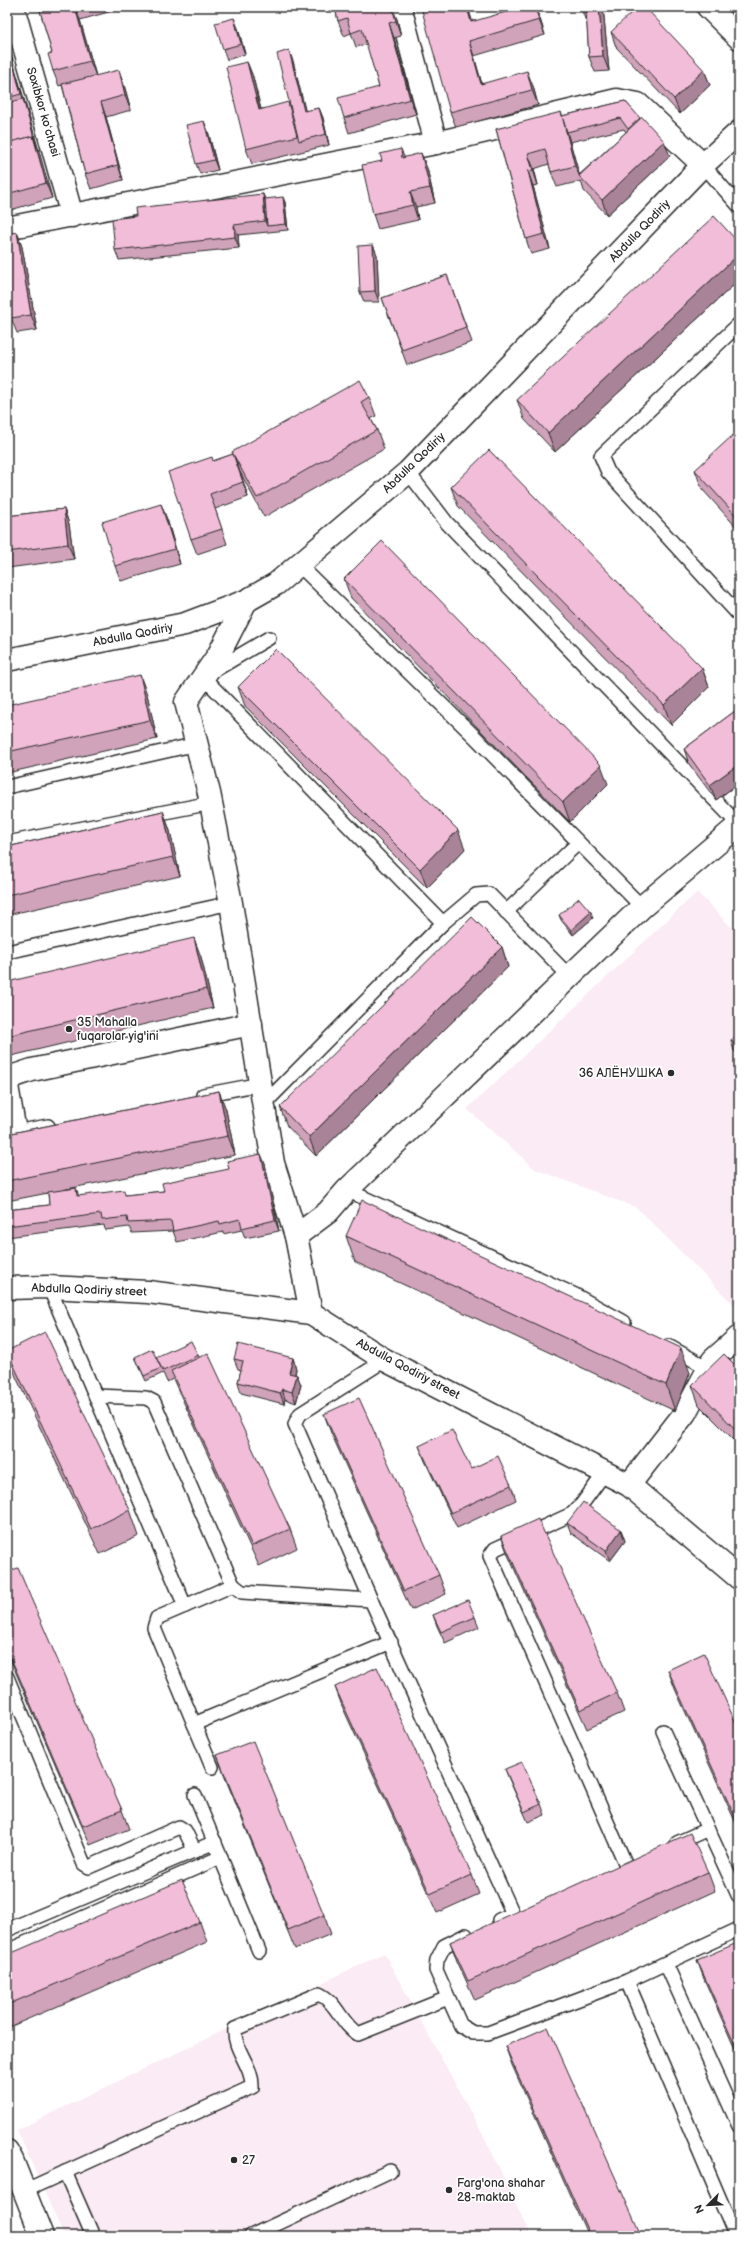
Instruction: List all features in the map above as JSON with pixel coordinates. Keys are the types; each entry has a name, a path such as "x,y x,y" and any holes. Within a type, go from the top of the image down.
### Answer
{"street":[{"name":"Soxibkor koʻchasi","path":"13,7 72,216"},
{"path":"400,7 436,143"},
{"path":"708,7 739,38"},
{"path":"7,228 436,143 617,100 638,104 703,165"},
{"name":"Abdulla Qodiriy","path":"7,660 185,624 246,601 276,584 300,566 408,472 703,165 739,132"},
{"path":"246,601 219,654 186,702 211,803 231,903 273,1163 296,1236 312,1313"},
{"path":"296,1236 328,1212 347,1190 642,907 739,825"},
{"path":"11,1133 7,1086 11,1077 32,1070 251,1024"},
{"name":"Abdulla Qodiriy street","path":"7,1288 49,1287 148,1292 312,1313 385,1360 630,1484 739,1578"},
{"path":"630,1484 685,1413 713,1360 739,1337"},
{"path":"7,2151 42,2236"}],"lane":[{"path":"703,165 739,206"},
{"path":"739,324 601,456 608,472 739,615"},
{"path":"408,472 447,523 739,825"},
{"path":"300,566 426,689 642,907"},
{"path":"269,638 203,677 443,923"},
{"path":"7,787 197,744"},
{"path":"7,843 211,803"},
{"path":"506,912 578,843"},
{"path":"192,1097 262,1094 443,923 476,895 489,894 570,977"},
{"path":"7,952 231,903"},
{"path":"11,1133 61,1123"},
{"path":"347,1190 574,1296 635,1328"},
{"path":"49,1287 185,1606"},
{"path":"655,1339 708,1368"},
{"path":"385,1360 300,1414 294,1424 371,1600 392,1642 513,1914"},
{"path":"96,1396 146,1398 154,1402 233,1585 242,1592 371,1600"},
{"path":"606,1471 582,1504 572,1514 495,1548 490,1556 626,1865"},
{"path":"212,1766 154,1628 157,1618 233,1585"},
{"path":"194,1724 392,1642"},
{"path":"7,1677 84,1864 89,1867 179,1827 185,1831 195,1851"},
{"path":"663,1731 739,1897"},
{"path":"195,1795 259,1951"},
{"path":"667,1847 708,1829"},
{"path":"7,1930 215,1842"},
{"path":"7,1951 221,1857"},
{"path":"612,1871 640,1859"},
{"path":"527,1908 444,1946 437,1960 436,1970 461,2026 473,2033 488,2033 627,1981 739,1929"},
{"path":"666,1964 739,2126"},
{"path":"627,1981 733,2230"},
{"path":"24,2191 252,2086 253,2079 234,2037 235,2029 319,1994 327,1997 350,2030 358,2034 448,1998"},
{"path":"251,2236 390,2171"},
{"path":"65,2172 93,2236"}],"shaded area":[{"path":"697,892 739,935 739,1310 637,1208 535,1169 467,1109"},
{"path":"384,1953 488,2144 531,2236 64,2236 17,2130"}],"building":[{"path":"39,7 75,7 90,61 53,71 48,54 52,53"},
{"path":"335,7 392,7 396,21 389,23 410,99 344,118 338,98 379,87 362,29 351,33 347,18 338,21"},
{"path":"421,7 467,7 471,22 523,7 535,7 539,20 469,41 481,84 527,71 532,90 450,112"},
{"path":"582,7 599,7 603,56 589,57 586,11 582,11"},
{"path":"637,7 645,7 704,70 674,99 611,32"},
{"path":"234,18 241,44 223,49 215,23"},
{"path":"289,50 304,111 319,108 326,134 299,141 277,54"},
{"path":"11,56 15,70 12,60 7,62 7,57"},
{"path":"12,60 21,94 7,98 7,62"},
{"path":"247,62 259,110 288,102 297,136 246,149 226,67"},
{"path":"119,70 125,95 101,102 118,165 85,174 62,84"},
{"path":"23,99 35,141 33,136 7,143 7,103"},
{"path":"625,101 640,118 628,129 620,118 567,132 562,116"},
{"path":"561,112 575,166 551,172 545,149 528,154 533,170 528,171 544,234 526,239 496,129"},
{"path":"642,117 664,141 602,200 579,176"},
{"path":"204,121 214,160 196,164 186,125"},
{"path":"33,136 46,183 7,194 7,143"},
{"path":"401,149 402,158 421,153 430,188 410,192 413,205 373,214 362,165 382,161 380,154"},
{"path":"263,194 265,221 234,225 235,237 115,250 112,219 136,216 135,208"},
{"path":"283,197 286,224 267,226 265,199"},
{"path":"714,216 739,243 739,254 548,433 517,400"},
{"path":"17,232 31,315 11,318 7,294 7,234"},
{"path":"373,245 375,291 360,292 358,246"},
{"path":"447,275 466,327 402,350 382,298"},
{"path":"360,380 369,397 361,402 377,430 257,498 232,452"},
{"path":"733,435 739,442 739,519 695,470"},
{"path":"489,450 702,668 664,705 451,487"},
{"path":"233,454 243,482 210,494 222,529 191,539 168,472 212,457 213,461"},
{"path":"161,504 175,549 115,566 102,522"},
{"path":"64,509 68,544 7,552 7,516"},
{"path":"382,541 601,765 563,802 344,579"},
{"path":"276,649 458,830 420,869 238,687"},
{"path":"140,675 150,720 7,752 7,705"},
{"path":"739,708 739,764 710,785 684,749"},
{"path":"163,811 173,857 7,895 7,847"},
{"path":"579,898 591,912 571,930 559,915"},
{"path":"472,917 502,947 309,1137 280,1107"},
{"path":"194,938 206,989 7,1036 7,982"},
{"path":"739,1033 739,1050 731,1040"},
{"path":"219,1091 228,1136 7,1181 7,1134"},
{"path":"261,1154 275,1220 242,1228 240,1219 220,1224 219,1221 173,1231 171,1221 128,1223 127,1217 102,1220 101,1214 7,1226 7,1210 49,1205 48,1192 76,1188 77,1196 124,1190 125,1195 164,1191 162,1183 229,1169 227,1161"},
{"path":"362,1200 681,1348 666,1385 346,1236"},
{"path":"45,1332 130,1510 91,1529 7,1351"},
{"path":"191,1341 198,1355 163,1371 156,1357"},
{"path":"238,1344 293,1358 289,1373 297,1375 292,1392 282,1389 280,1393 238,1382 243,1361 234,1359"},
{"path":"152,1349 161,1368 144,1376 135,1357"},
{"path":"208,1353 290,1529 252,1546 171,1371"},
{"path":"724,1354 739,1369 739,1433 692,1385"},
{"path":"359,1398 439,1575 404,1591 324,1414"},
{"path":"452,1430 471,1469 498,1456 511,1485 451,1513 419,1446"},
{"path":"583,1502 621,1530 606,1551 567,1523"},
{"path":"538,1519 617,1693 580,1710 501,1536"},
{"path":"18,1568 122,1810 83,1826 7,1649 7,1572"},
{"path":"468,1600 475,1617 441,1632 433,1615"},
{"path":"704,1653 739,1730 739,1826 668,1670"},
{"path":"377,1667 472,1875 430,1894 335,1687"},
{"path":"253,1741 324,1915 288,1930 217,1755"},
{"path":"522,1762 541,1804 524,1812 505,1769"},
{"path":"690,1833 708,1872 468,1981 450,1942"},
{"path":"182,1880 200,1922 7,2005 7,1955"},
{"path":"737,1943 739,1947 739,2054 697,1960"},
{"path":"548,2027 640,2233 632,2236 590,2236 505,2046"}],"place":[{"name":"35 Mahalla fuqarolar yig'ini","path":"69,1029"},
{"name":"36 АЛЁНУШКА","path":"671,1073"},
{"name":"27","path":"234,2160"},
{"name":"Farg'ona shahar 28-maktab","path":"449,2190"}]}
